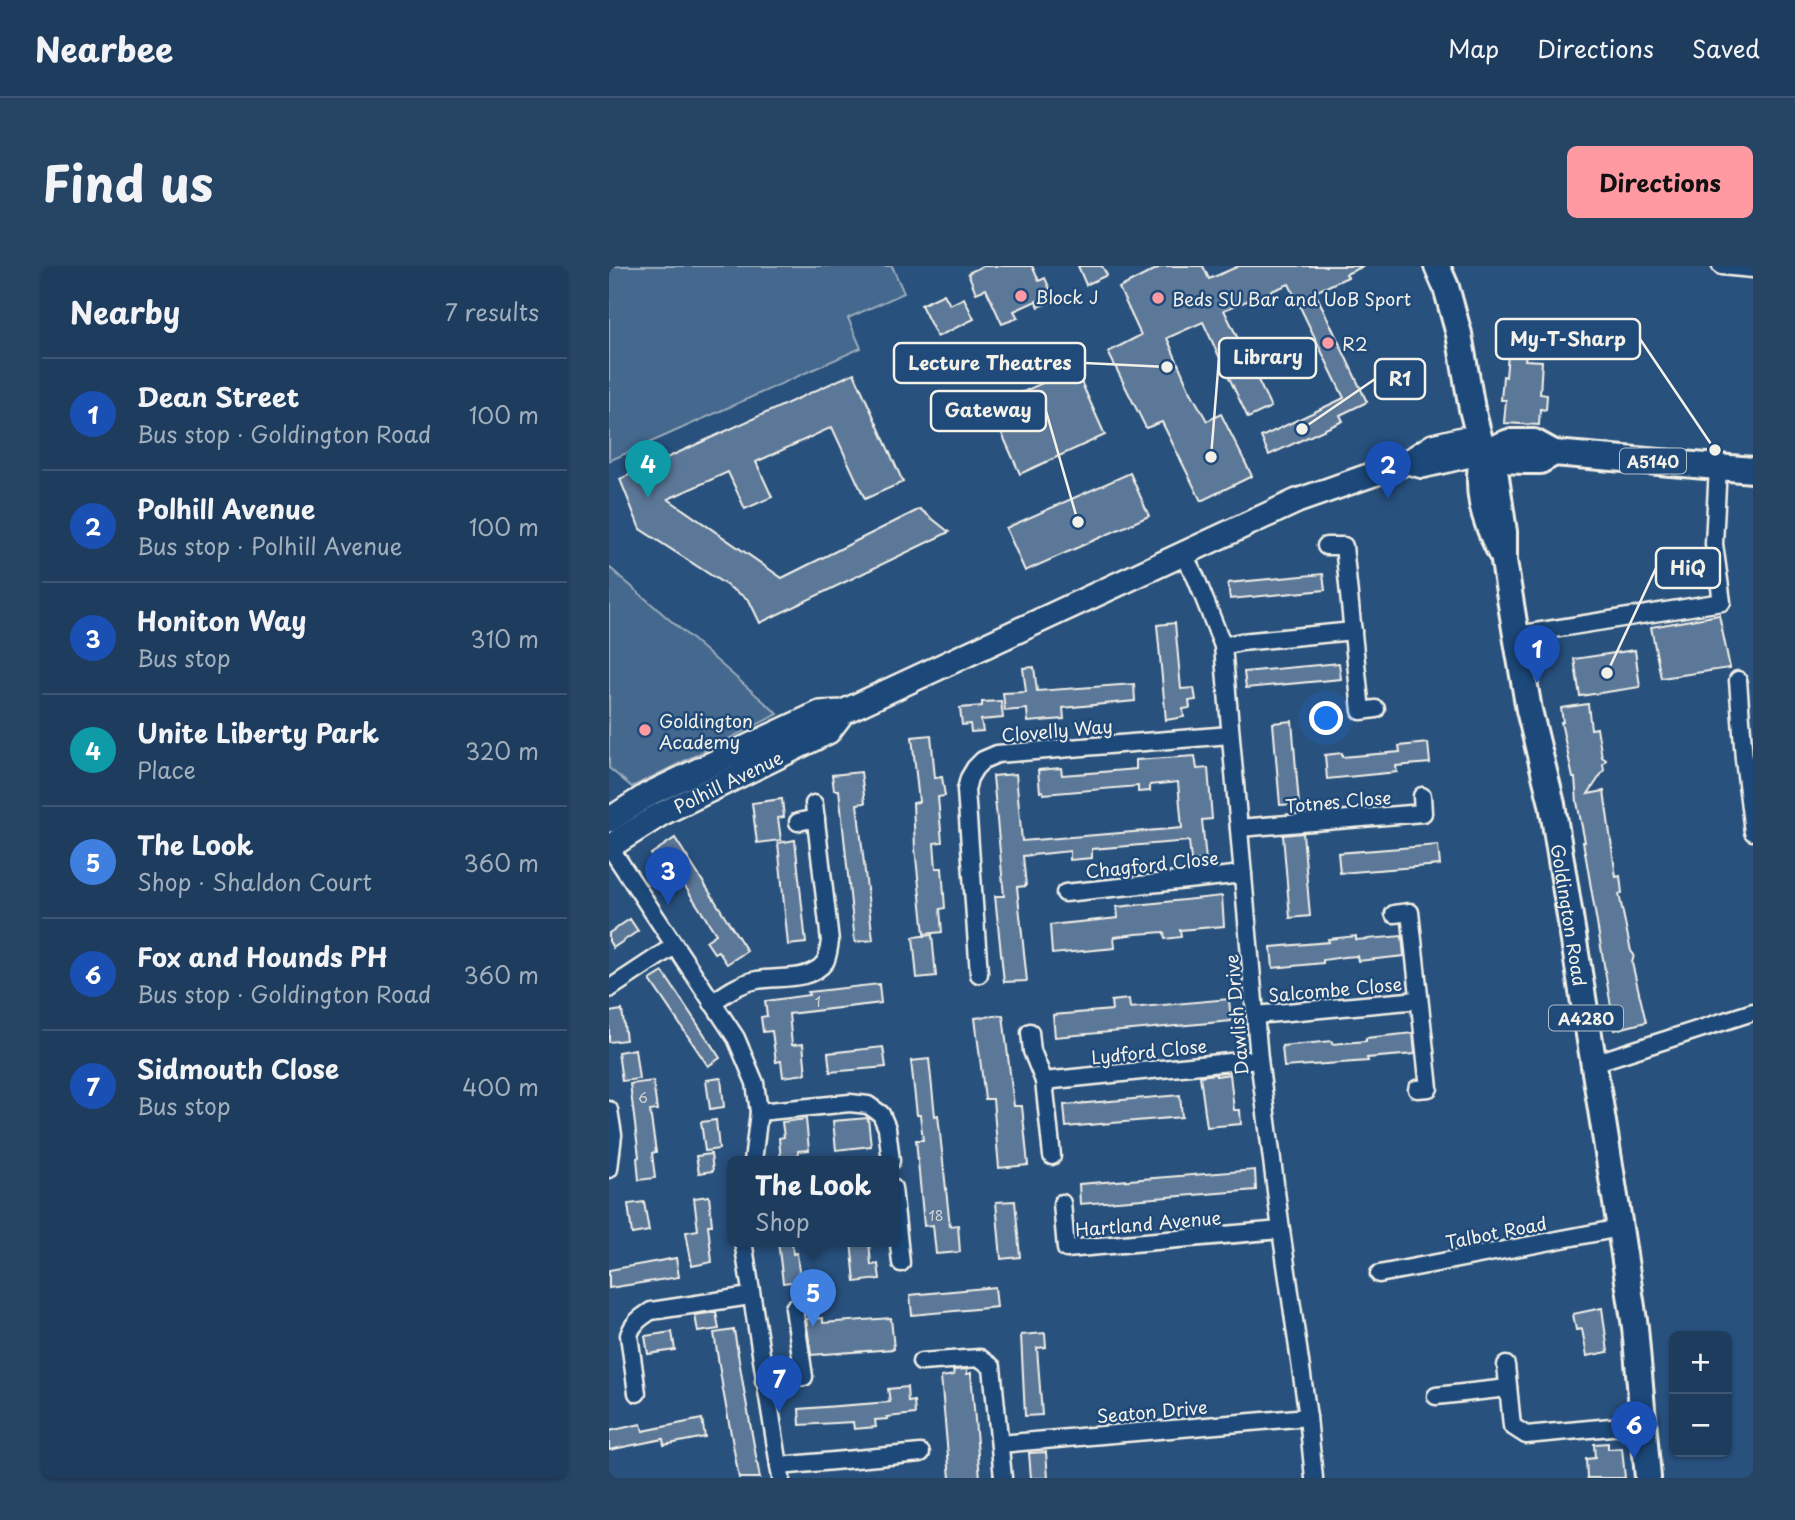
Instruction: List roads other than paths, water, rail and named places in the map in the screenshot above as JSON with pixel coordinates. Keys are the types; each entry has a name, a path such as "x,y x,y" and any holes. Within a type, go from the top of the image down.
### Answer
{"main road":[{"name":"Goldington Road","path":"1437,266 1459,334 1472,409 1483,452 1496,477 1504,532 1504,561 1516,635 1529,710 1552,804 1620,1228 1635,1327 1648,1478"},
{"name":"A5140","path":"1483,452 1497,460 1541,461 1554,453 1753,470"}],"street":[{"path":"1721,266 1753,269"},
{"name":"Polhill Avenue","path":"609,820 649,794 751,744 820,713 843,712 1297,501 1408,462 1433,446 1462,439 1483,452"},
{"path":"1516,635 1722,602 1714,544 1718,466"},
{"path":"1326,546 1344,546 1361,710 1376,709"},
{"name":"Dawlish Drive","path":"1184,555 1223,646 1259,1059 1314,1478"},
{"path":"1223,646 1353,631"},
{"path":"1738,680 1753,832"},
{"name":"Polhill Avenue","path":"609,847 661,814 828,732 843,712"},
{"name":"Clovelly Way","path":"979,974 965,806 969,778 983,760 996,754 1230,735"},
{"name":"Totnes Close","path":"1239,828 1423,813 1422,796"},
{"path":"712,1003 737,986 803,975 816,970 826,960 830,941 815,811 798,822"},
{"path":"609,847 736,1038 755,1083 759,1112 754,1156"},
{"name":"Chagford Close","path":"1065,893 1243,874"},
{"name":"Salcombe Close","path":"1394,914 1410,912 1429,1088 1417,1089"},
{"path":"609,989 674,946"},
{"name":"Salcombe Close","path":"1255,1015 1419,1000"},
{"path":"1594,1063 1753,1012"},
{"path":"1030,1032 1032,1051 1044,1082 1052,1156"},
{"name":"Lydford Close","path":"1044,1082 1259,1059"},
{"path":"759,1112 850,1103 868,1105 881,1114 887,1128 890,1156"},
{"path":"609,1110 613,1135 609,1169"},
{"name":"Hartland Avenue","path":"1062,1203 1066,1250 1280,1230"},
{"name":"Talbot Road","path":"1379,1274 1620,1228"},
{"path":"899,1242 901,1263"},
{"path":"744,1247 780,1472 921,1453"},
{"path":"637,1393 629,1335 639,1318 651,1311 750,1296"},
{"path":"764,1381 804,1377 794,1308"},
{"path":"921,1362 980,1358 992,1367 1003,1478"},
{"path":"1506,1365 1512,1426 1526,1435 1643,1424"},
{"path":"1436,1396 1508,1388"},
{"name":"Seaton Drive","path":"1000,1444 1308,1417"}],"place":[{"name":"Block J","path":"1021,296"},
{"name":"Beds SU Bar and UoB Sport","path":"1158,298"},
{"name":"R2","path":"1328,343"},
{"name":"Lecture Theatres","path":"1167,367"},
{"name":"R1","path":"1302,429"},
{"name":"My-T-Sharp","path":"1715,450"},
{"name":"Library","path":"1211,457"},
{"name":"Unite Liberty Park","path":"648,498"},
{"name":"Polhill Avenue","path":"1388,499"},
{"name":"Gateway","path":"1078,522"},
{"name":"HiQ","path":"1607,673"},
{"name":"Dean Street","path":"1537,683"},
{"name":"Goldington Academy","path":"645,730"},
{"name":"Honiton Way","path":"668,905"},
{"name":"The Look","path":"813,1327"},
{"name":"Sidmouth Close","path":"779,1413"},
{"name":"Fox and Hounds PH","path":"1634,1459"}]}
